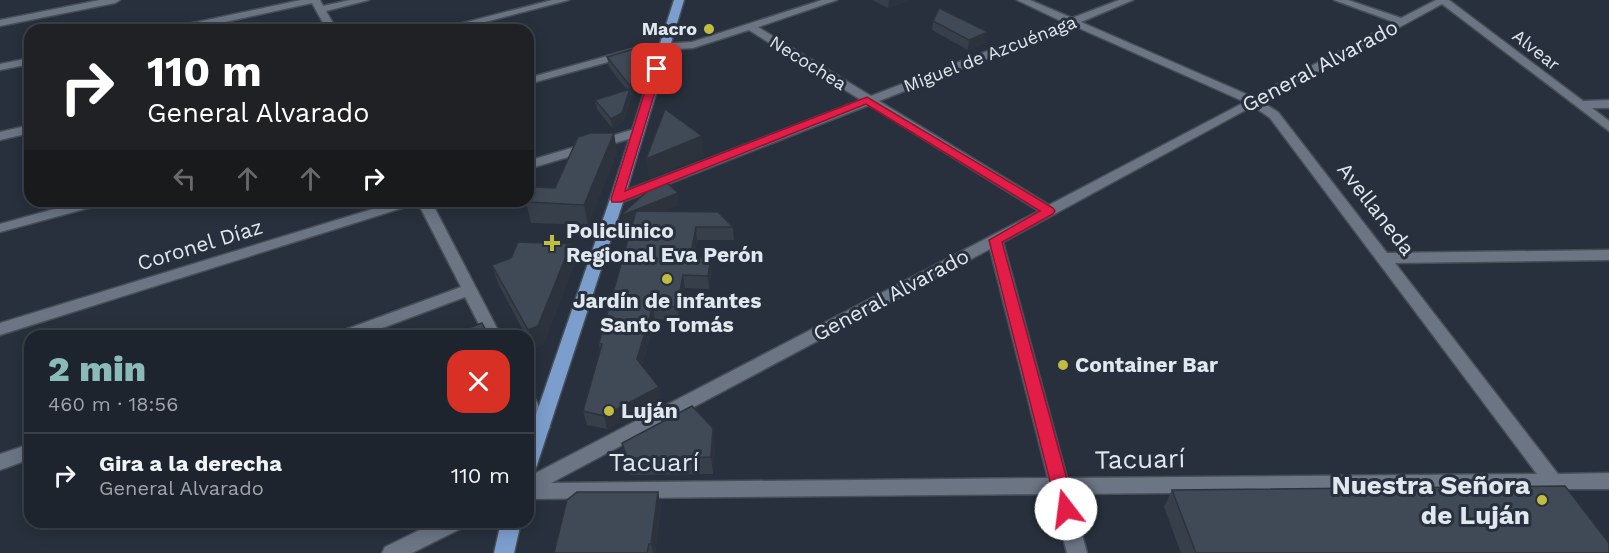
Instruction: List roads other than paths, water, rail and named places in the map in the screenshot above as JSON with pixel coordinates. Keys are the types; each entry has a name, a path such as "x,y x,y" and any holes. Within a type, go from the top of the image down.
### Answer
{"main road":[{"path":"534,447 617,199 679,0"},
{"path":"504,553 510,528"}],"street":[{"path":"0,23 115,0"},
{"path":"206,24 317,3 364,0"},
{"path":"466,24 564,0"},
{"path":"534,79 647,48 693,45 832,0"},
{"name":"Avellaneda","path":"1022,0 1253,101 1274,115 1567,499"},
{"name":"Miguel de Azcuénaga","path":"617,199 1128,0"},
{"path":"1339,0 1402,22"},
{"name":"General Alvarado","path":"534,485 1443,0"},
{"name":"Alvear","path":"1443,0 1609,127"},
{"path":"317,3 329,24"},
{"name":"Necochea","path":"751,27 1049,211"},
{"path":"0,67 24,62"},
{"path":"1580,105 1609,104"},
{"path":"0,136 24,130"},
{"path":"534,163 638,132"},
{"path":"0,228 76,207"},
{"name":"Coronel Díaz","path":"0,329 394,207"},
{"path":"427,207 490,330"},
{"path":"995,240 1077,553"},
{"path":"1384,258 1609,255"},
{"path":"362,330 469,291"},
{"path":"534,414 541,427"},
{"path":"0,462 24,453"},
{"name":"Tacuarí","path":"534,488 1060,487 1609,481"},
{"path":"392,553 443,528"}],"place":[{"name":"Macro","path":"709,29"},
{"name":"Policlinico Regional Eva Perón","path":"552,243"},
{"name":"Jardín de infantes Santo Tomás","path":"667,279"},
{"name":"Container Bar","path":"1063,365"},
{"name":"Luján","path":"609,411"},
{"name":"Nuestra Señora de Luján","path":"1542,500"}]}
